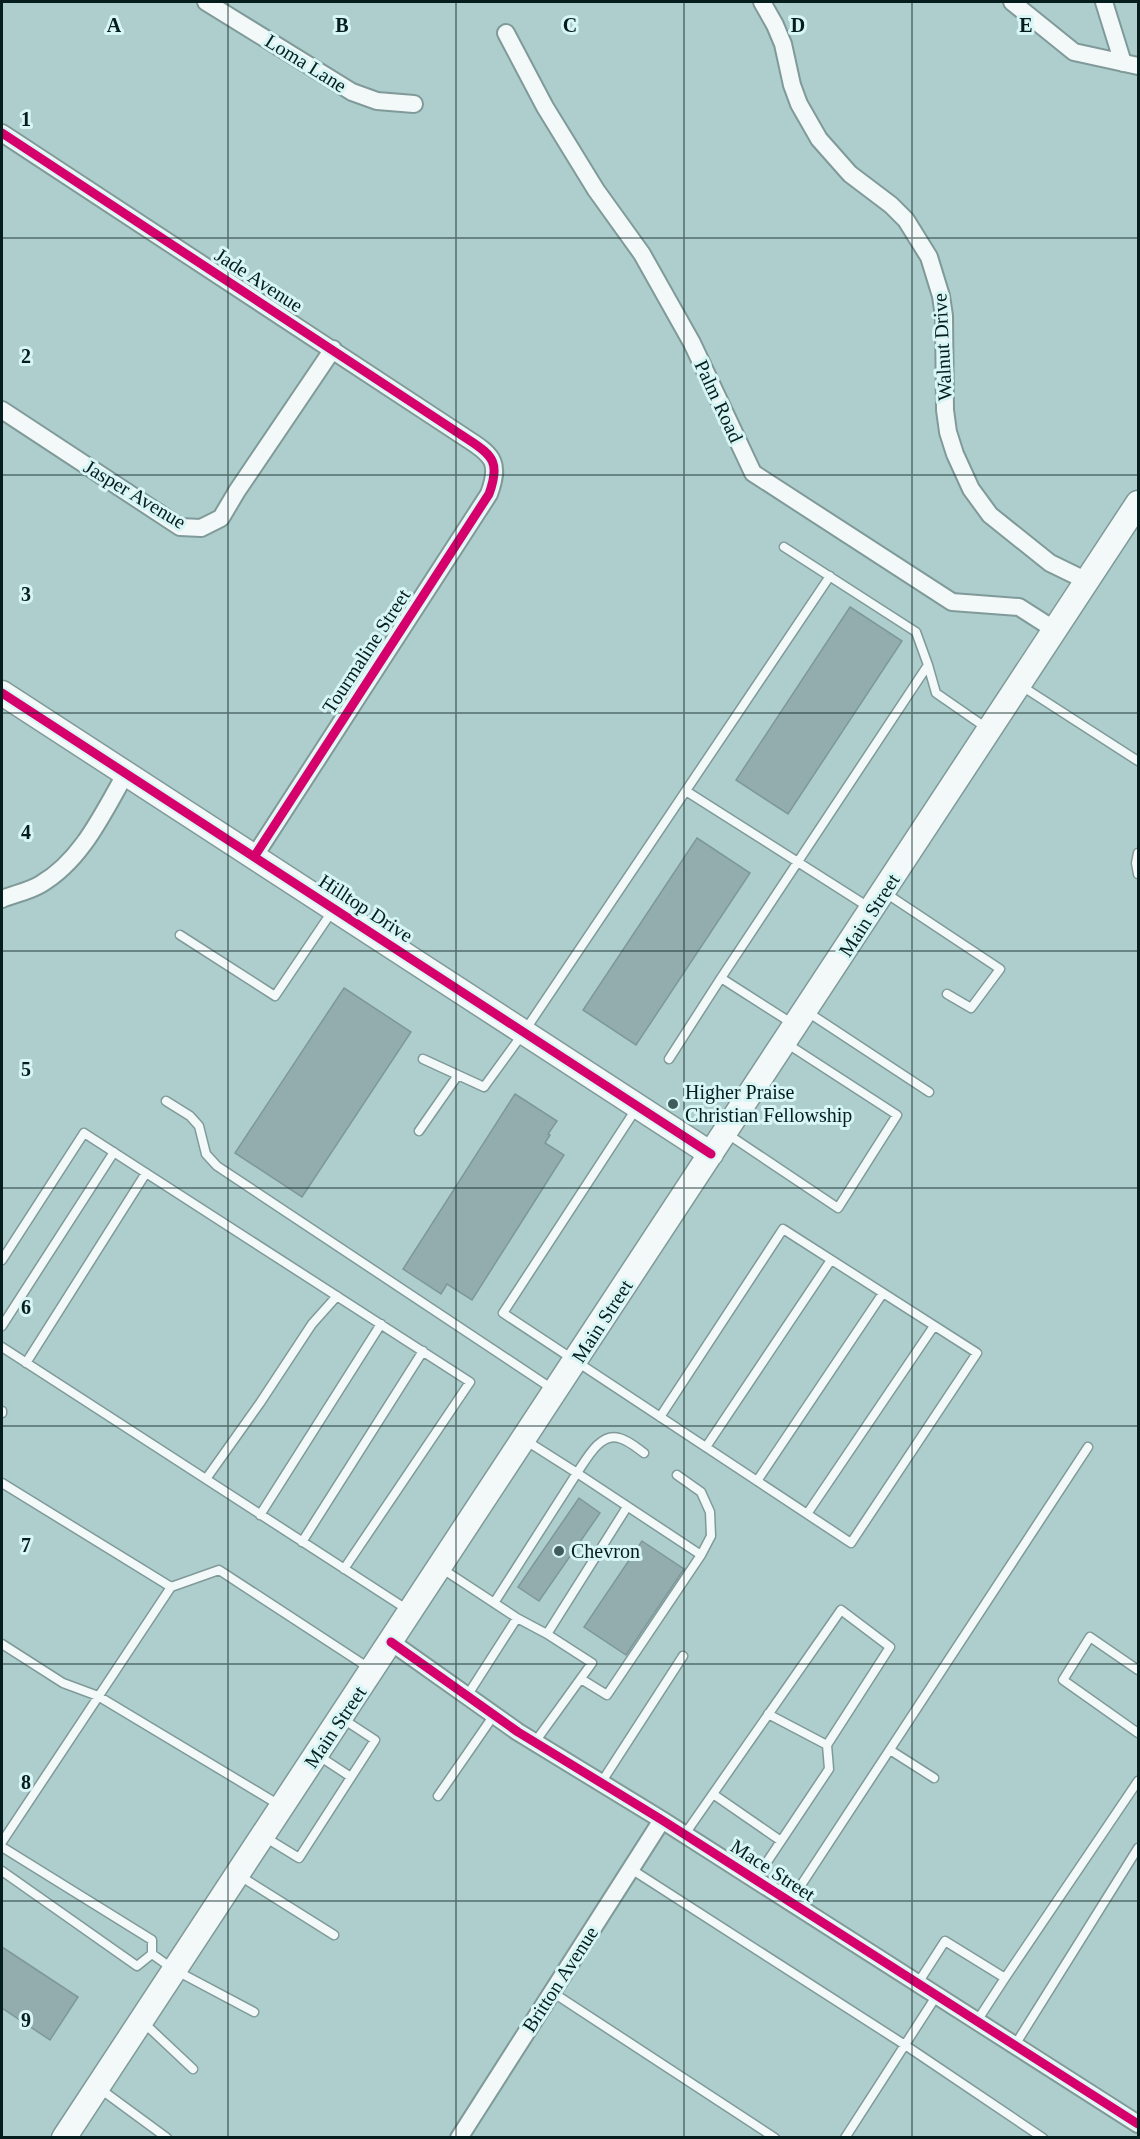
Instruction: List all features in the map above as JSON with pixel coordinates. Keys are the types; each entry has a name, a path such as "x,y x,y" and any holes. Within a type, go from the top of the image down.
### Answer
{"main road":[{"name":"Main Street","path":"71,2135 97,2086 576,1361 1138,503"},
{"name":"Hilltop Drive","path":"2,693 711,1154"}],"street":[{"name":"Loma Lane","path":"206,2 352,92 377,100 414,104"},
{"name":"Walnut Drive","path":"762,2 783,44 792,85 799,104 819,139 850,174 891,205 906,220 929,257 939,286 944,316 945,410 948,432 971,489 990,515 1050,563 1087,581"},
{"path":"1012,2 1074,52 1131,64"},
{"path":"1104,2 1131,64"},
{"name":"Palm Road","path":"506,33 545,107 590,181 642,254 692,343 753,473 952,602 1019,607 1055,630"},
{"name":"Jade Avenue","path":"2,134 333,349 488,452 493,460"},
{"name":"Jasper Avenue","path":"2,410 180,527 201,528 221,518 333,349"},
{"name":"Tourmaline Street","path":"254,857 489,494 495,479 493,460"},
{"path":"2,898 41,884 71,861 89,836 126,773"},
{"name":"Mace Street","path":"391,1642 535,1742 662,1820 1138,2124"},
{"name":"Britton Avenue","path":"459,2138 662,1820"}],"lane":[{"path":"784,547 916,632 936,693 990,730"},
{"path":"423,1059 484,1087 524,1032 830,576"},
{"path":"669,1059 928,665"},
{"path":"1020,684 1138,761"},
{"path":"686,790 798,861 878,901 1000,969 970,1008 947,994"},
{"path":"1138,854 1136,863 1138,874"},
{"path":"180,935 275,996 334,909"},
{"path":"721,978 795,1026 928,1092"},
{"path":"725,1133 838,1208 897,1115 795,1026"},
{"path":"419,1131 458,1075"},
{"path":"166,1101 190,1116 199,1126 206,1154 217,1166 556,1391"},
{"path":"638,1106 503,1313 850,1543 977,1353 783,1229 660,1417"},
{"path":"2,1260 84,1133 470,1382 344,1569"},
{"path":"2,1326 114,1152"},
{"path":"26,1363 146,1173"},
{"path":"706,1447 831,1260"},
{"path":"757,1481 883,1293"},
{"path":"206,1479 260,1403 312,1323 337,1296"},
{"path":"260,1515 381,1324"},
{"path":"807,1514 934,1326"},
{"path":"2,1347 410,1612"},
{"path":"302,1542 423,1351"},
{"path":"494,1603 593,1450 606,1438 618,1437 644,1453"},
{"path":"524,1439 701,1555"},
{"path":"790,1902 1088,1447"},
{"path":"581,1678 607,1695 701,1555 711,1536 710,1512 701,1492 677,1475"},
{"path":"2,1483 171,1587"},
{"path":"547,1634 627,1507"},
{"path":"440,1567 592,1664 535,1742"},
{"path":"2,1842 171,1587 219,1570 372,1671"},
{"path":"684,1834 841,1610 890,1647 827,1745 829,1769 755,1880"},
{"path":"467,1696 517,1618"},
{"path":"1138,1670 1090,1637 1063,1680 1138,1733"},
{"path":"2,1644 63,1683 98,1696 282,1807"},
{"path":"601,1783 682,1656"},
{"path":"768,1714 827,1745"},
{"path":"438,1796 494,1715"},
{"path":"263,1835 298,1858 375,1740 341,1718"},
{"path":"890,1750 934,1778"},
{"path":"316,1755 351,1778"},
{"path":"977,2021 1138,1781"},
{"path":"713,1794 781,1841"},
{"path":"2,1847 152,1940 152,1954"},
{"path":"1015,2045 1138,1848"},
{"path":"631,1869 905,2045 1042,2138"},
{"path":"2,1871 136,1966 152,1954"},
{"path":"237,1874 334,1935"},
{"path":"918,1983 945,1941 1005,1978"},
{"path":"152,1954 173,1970 254,2012"},
{"path":"552,1992 775,2138"},
{"path":"845,2138 937,1995"},
{"path":"141,2020 193,2069"},
{"path":"97,2086 167,2138"}],"building":[{"path":"850,607 902,641 788,814 736,780"},
{"path":"697,838 750,873 636,1045 583,1010"},
{"path":"344,988 411,1032 302,1197 235,1153"},
{"path":"515,1094 557,1121 545,1143 564,1155 472,1300 447,1284 441,1294 403,1269"},
{"path":"579,1498 600,1513 539,1601 518,1587"},
{"path":"642,1541 684,1569 626,1655 584,1627"},
{"path":"2,1947 78,1997 50,2040 2,2008"}],"cycle path":[{"path":"2,133 477,446 493,462 494,475 489,494 254,857"},
{"path":"2,693 711,1154"},
{"path":"391,1642 518,1732 662,1820 1138,2124"}],"place":[{"name":"Higher Praise Christian Fellowship","path":"673,1104"},
{"name":"Chevron","path":"559,1551"}]}
